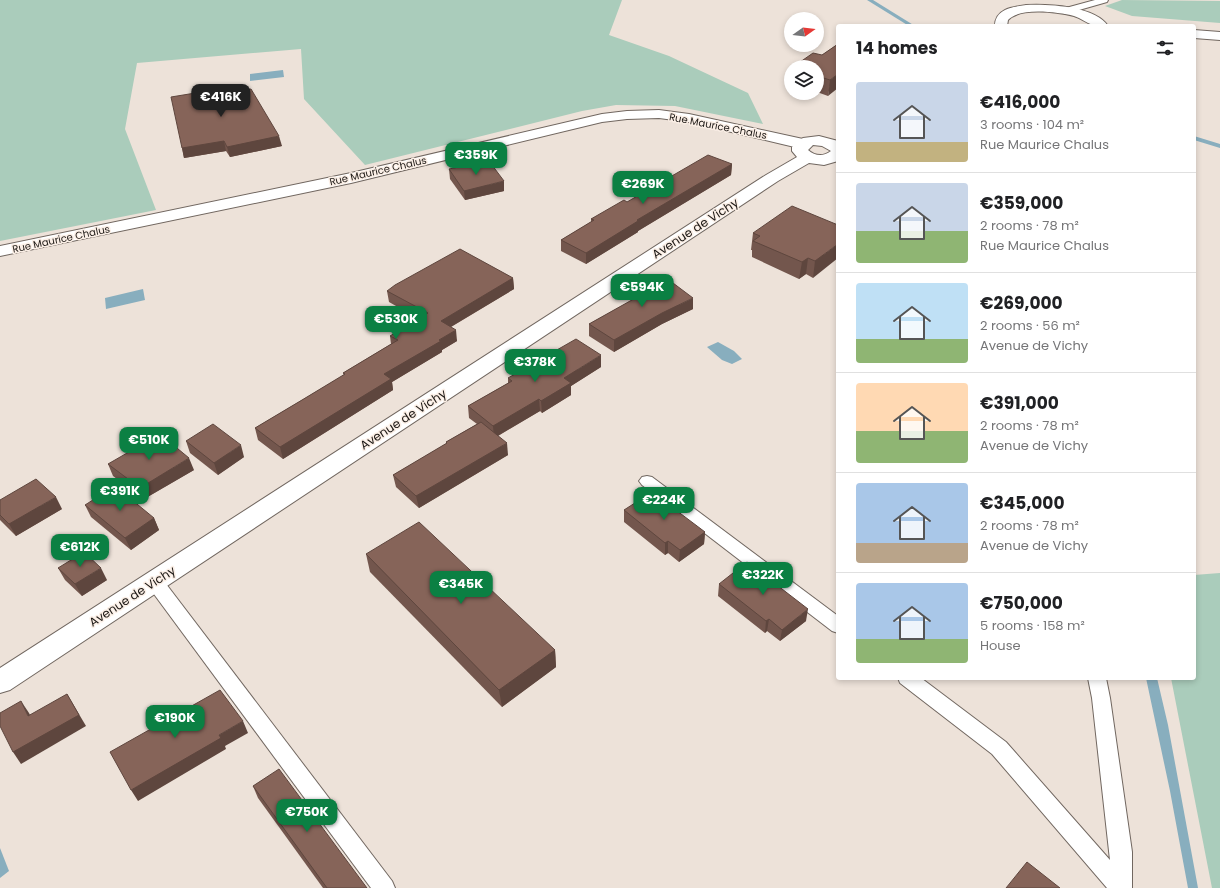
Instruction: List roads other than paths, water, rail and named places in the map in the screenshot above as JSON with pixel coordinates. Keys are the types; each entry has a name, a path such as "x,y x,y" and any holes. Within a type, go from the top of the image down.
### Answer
{"main road":[{"path":"1022,0 1039,8"},
{"path":"1000,4 1002,8 1002,22"},
{"path":"1002,22 1016,10 1039,8 1065,11 1100,23"},
{"path":"1196,34 1220,36"},
{"path":"1196,43 1220,44"},
{"name":"Rue Maurice Chalus","path":"0,251 351,178 602,118 627,115 659,114 682,117 805,151 823,160 836,149"},
{"name":"Avenue de Vichy","path":"0,682 752,191 805,151"}],"lane":[{"path":"1065,11 1105,0"},
{"path":"1100,23 1092,12 1105,0"},
{"path":"647,481 836,624"},
{"path":"154,582 384,888"},
{"path":"910,680 999,748 1121,888"},
{"path":"1097,680 1121,852 1121,888"}],"water":[{"path":"867,0 873,0 912,24 906,24"},
{"path":"283,70 284,77 250,81 250,74"},
{"path":"143,289 145,300 106,309 105,298"},
{"path":"718,342 734,351 742,359 732,364 722,360 707,347"},
{"path":"1146,680 1157,680 1168,725 1198,888 1188,888 1170,791"},
{"path":"0,848 9,871 0,878"}],"waterway":[{"path":"1196,139 1220,146"}]}
